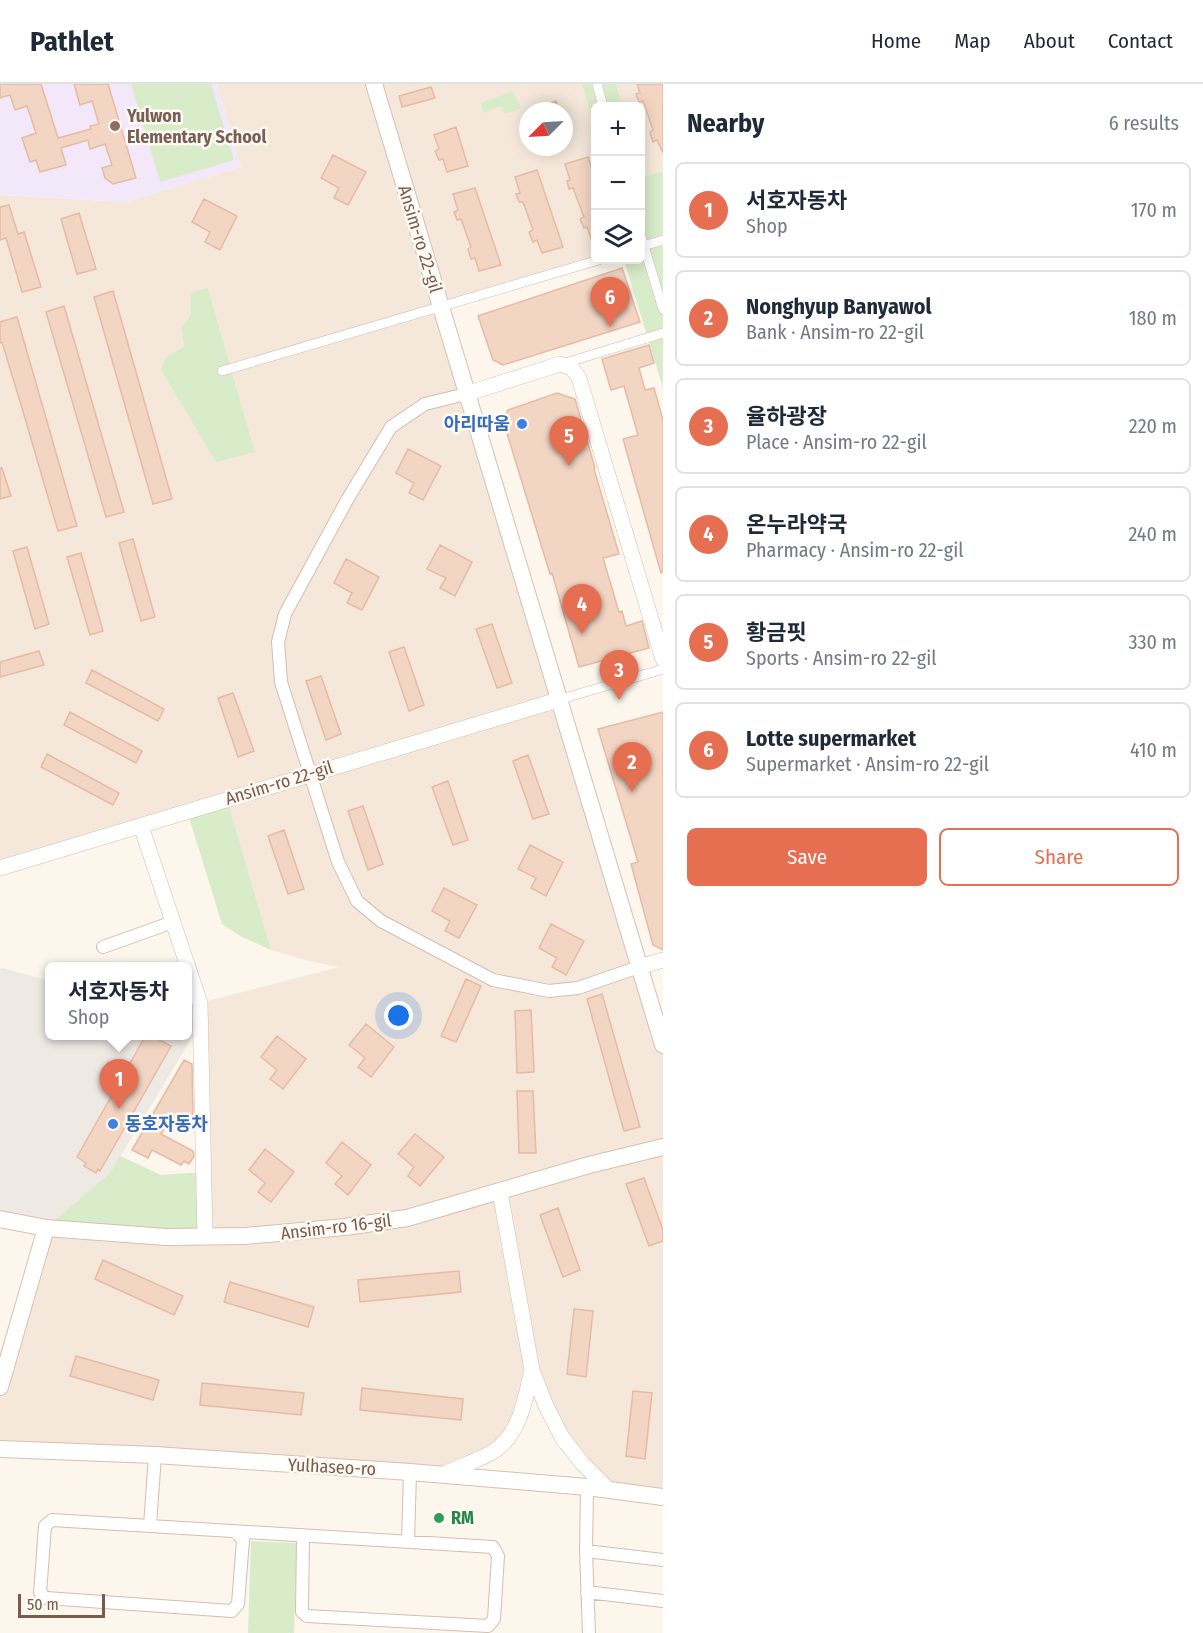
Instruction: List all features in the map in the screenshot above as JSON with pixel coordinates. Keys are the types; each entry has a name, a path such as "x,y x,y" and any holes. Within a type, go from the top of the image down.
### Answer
{"main road":[{"name":"Ansim-ro 22-gil","path":"374,84 663,1045"},
{"name":"Ansim-ro 16-gil","path":"0,1220 46,1228 166,1237 245,1236 334,1228 407,1218 590,1165 663,1147"},
{"path":"0,1387 46,1228"},
{"name":"Yulhaseo-ro","path":"0,1449 155,1455 444,1474 586,1487 663,1497"}],"street":[{"path":"597,84 602,102"},
{"path":"645,245 663,240"},
{"path":"645,250 663,309"},
{"path":"222,370 591,262"},
{"path":"663,333 466,394 425,404 391,427 347,500 285,614 278,642 281,682 343,872 357,901 381,921 493,980 549,991 578,988 663,960"},
{"path":"560,364 572,368 579,378 663,659"},
{"path":"558,700 663,669"},
{"name":"Ansim-ro 22-gil","path":"0,868 558,700"},
{"path":"141,826 186,962"},
{"path":"103,947 173,922"},
{"path":"192,979 200,1003 205,1237"},
{"path":"500,1191 532,1370 546,1407 563,1439 582,1463 609,1490"},
{"path":"444,1474 493,1452 513,1432 523,1407 532,1370"},
{"path":"150,1526 155,1455"},
{"path":"408,1542 410,1472"},
{"path":"586,1487 586,1592 589,1633"},
{"path":"235,1532 243,1540 238,1604 232,1611 46,1598 40,1593 45,1526 52,1520 493,1547 498,1556 494,1619 488,1626 307,1616 302,1612 303,1537"},
{"path":"586,1551 663,1560"},
{"path":"586,1592 663,1601"}],"shaded area":[{"name":"Yulwon Elementary School","path":"0,84 217,84 241,167 126,202 0,195"},
{"path":"217,84 582,84 591,115 591,261 441,305 663,1043 663,1497 609,1490 582,1463 532,1371 513,1432 444,1474 0,1449 0,1387 46,1228 205,1237 200,1003 339,967 271,950 227,800 0,866 0,195 126,202 241,167","holes":["208,288 255,452 184,346 181,328"]},
{"path":"616,84 663,84 663,171 645,176 645,102 621,102"},
{"path":"0,969 45,980 45,1040 191,1040 111,1172 46,1228 0,1219"},
{"path":"192,1018 202,1021 192,1038"}],"green space":[{"path":"131,84 211,84 234,160 160,182"},
{"path":"582,84 616,84 621,102 591,102 591,115"},
{"path":"513,91 519,109 505,114 501,106 483,113 481,103"},
{"path":"663,171 663,240 661,241 663,248 663,388 625,264 645,264 645,176"},
{"path":"208,288 255,452 216,462 161,370 166,358 184,346 181,328 191,314 191,293"},
{"path":"227,799 271,950 240,936 222,924 187,811"},
{"path":"120,1156 161,1175 204,1172 205,1237 46,1228 111,1172"},
{"path":"251,1541 297,1543 294,1633 248,1633"}],"building":[{"path":"0,84 41,84 58,138 91,129 90,126 99,124 92,101 80,105 74,84 108,84 136,178 113,184 105,178 102,168 112,165 105,144 90,149 88,140 61,148 66,165 40,172 36,160 30,162 22,138 36,133 27,106 15,110 10,95 0,98"},
{"path":"637,84 663,84 663,153 657,140 653,142 650,132 653,130 645,102 639,102 636,94 640,93"},
{"path":"431,87 435,98 402,107 399,96"},
{"path":"456,127 468,166 447,172 443,159 439,160 435,151 439,149 434,135"},
{"path":"333,155 366,172 348,205 334,198 339,188 321,178"},
{"path":"588,157 591,166 591,238 587,227 584,228 580,219 584,217 573,188 569,189 567,181 570,180 565,164"},
{"path":"537,170 563,247 542,253 537,240 533,242 529,232 533,230 523,202 519,202 516,194 520,193 515,177"},
{"path":"475,188 501,265 479,271 475,258 471,259 468,249 471,247 461,219 457,220 454,212 458,210 453,194"},
{"path":"204,199 237,216 220,250 205,242 210,232 192,222"},
{"path":"9,205 18,234 24,232 41,287 22,292 6,238 0,240 0,207"},
{"path":"79,213 96,269 77,274 61,219"},
{"path":"622,268 640,322 503,365 493,360 478,316"},
{"path":"113,291 172,499 153,504 94,297"},
{"path":"64,306 124,512 106,517 46,312"},
{"path":"17,317 77,526 58,531 2,342 0,343 0,322"},
{"path":"649,345 654,363 639,368 645,390 654,388 663,420 663,572 661,573 623,439 638,435 624,386 611,390 602,359"},
{"path":"557,393 575,399 595,468 619,554 603,558 619,612 622,611 626,626 642,621 649,648 579,667 552,573 550,574 503,420 508,410"},
{"path":"408,449 441,466 423,500 409,493 414,483 396,473"},
{"path":"0,468 2,468 11,496 0,499"},
{"path":"133,539 155,617 141,621 119,543"},
{"path":"440,545 472,562 455,596 440,588 446,578 427,569"},
{"path":"27,547 49,624 35,629 13,551"},
{"path":"81,553 103,631 90,635 67,557"},
{"path":"346,559 379,577 362,610 347,603 352,593 334,583"},
{"path":"492,624 512,683 497,688 476,629"},
{"path":"404,647 424,705 409,711 389,652"},
{"path":"39,651 44,665 0,677 0,662"},
{"path":"92,670 164,709 158,721 86,683"},
{"path":"321,676 341,734 326,740 306,681"},
{"path":"233,693 254,751 238,757 218,698"},
{"path":"70,712 142,751 136,763 64,725"},
{"path":"663,712 663,950 653,945 631,864 638,862 598,729"},
{"path":"47,754 119,793 113,805 41,767"},
{"path":"528,755 549,814 533,819 513,761"},
{"path":"448,781 468,840 453,845 432,787"},
{"path":"363,806 383,864 368,870 348,811"},
{"path":"284,830 304,889 288,894 268,836"},
{"path":"530,845 563,862 546,896 531,888 536,878 518,869"},
{"path":"444,888 477,905 459,938 445,931 450,921 432,911"},
{"path":"551,924 584,941 566,975 552,967 557,958 539,948"},
{"path":"466,979 481,986 456,1042 441,1036"},
{"path":"602,994 640,1127 624,1131 587,999"},
{"path":"531,1010 534,1072 517,1073 515,1011"},
{"path":"366,1024 394,1047 371,1077 358,1067 365,1058 349,1045"},
{"path":"277,1036 306,1059 283,1089 270,1079 277,1070 261,1057"},
{"path":"143,1040 160,1040 171,1046 100,1171 98,1169 96,1173 84,1166 86,1163 77,1157"},
{"path":"184,1060 192,1064 193,1117 171,1117 161,1134 193,1151 194,1156 189,1164 184,1161 181,1165 152,1150 148,1158 132,1150"},
{"path":"517,1091 533,1091 536,1153 519,1153"},
{"path":"415,1134 444,1157 420,1186 408,1176 414,1167 398,1154"},
{"path":"342,1142 371,1165 348,1195 335,1184 342,1176 326,1163"},
{"path":"265,1149 294,1172 271,1202 258,1192 265,1183 249,1170"},
{"path":"644,1178 663,1230 663,1241 649,1246 626,1184"},
{"path":"558,1208 580,1270 563,1277 540,1215"},
{"path":"103,1260 183,1296 174,1315 95,1279"},
{"path":"459,1271 461,1292 360,1302 358,1280"},
{"path":"230,1282 314,1307 308,1327 224,1302"},
{"path":"574,1309 593,1311 586,1377 567,1374"},
{"path":"76,1356 159,1380 153,1400 70,1376"},
{"path":"202,1383 304,1393 301,1415 200,1405"},
{"path":"362,1388 463,1399 461,1420 360,1410"},
{"path":"633,1391 652,1393 645,1459 626,1456"}],"place":[{"name":"Yulwon Elementary School","path":"115,126"},
{"name":"Lotte supermarket","path":"610,327"},
{"name":"아리따움","path":"522,424"},
{"name":"황금핏","path":"569,466"},
{"name":"온누라약국","path":"582,634"},
{"name":"율하광장","path":"619,700"},
{"name":"Nonghyup Banyawol","path":"632,792"},
{"name":"서호자동차","path":"119,1109"},
{"name":"동호자동차","path":"113,1124"},
{"name":"RM","path":"439,1518"}]}
